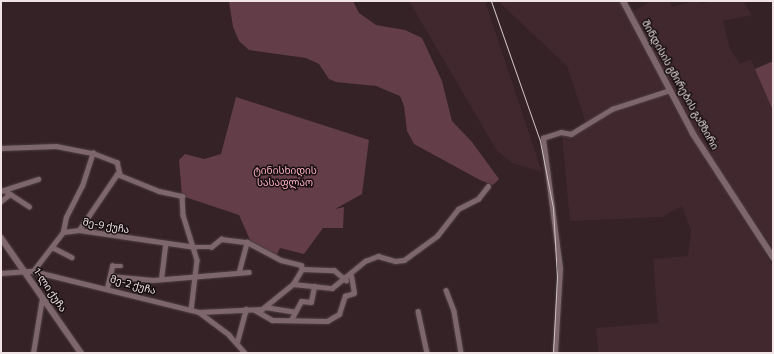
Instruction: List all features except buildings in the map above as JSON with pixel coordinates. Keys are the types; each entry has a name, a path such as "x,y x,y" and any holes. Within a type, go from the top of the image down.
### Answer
{"main road":[{"name":"შინდისის გმირების გამზირი","path":"623,1 693,134 773,257"},
{"name":"1-ლი ქუჩა","path":"1,238 81,353"}],"street":[{"path":"555,353 560,268 551,181 543,138 561,132 571,134 612,109 670,90"},
{"path":"1,148 56,146 93,152 117,162 120,174"},
{"path":"33,271 63,232 66,217 82,186 93,152"},
{"path":"79,230 103,198 114,175 120,174 159,191 182,196 183,215 195,247 195,276 191,310"},
{"path":"3,191 38,179"},
{"path":"293,284 332,288 346,280 366,261 378,256 396,262 404,260 437,236 458,209 478,199 488,186"},
{"path":"3,191 29,206"},
{"path":"1,201 10,194"},
{"name":"მე-9 ქუჩა","path":"63,232 79,230 165,244 195,247 211,247 221,239 248,242"},
{"path":"239,271 248,242 276,258 301,265 302,269"},
{"path":"162,279 165,244"},
{"path":"52,247 72,257"},
{"path":"107,288 112,266 121,266"},
{"path":"302,269 334,270 346,280"},
{"path":"199,312 246,309 255,310 265,307 293,284 302,269"},
{"name":"მე-2 ქუჩა","path":"1,273 33,271 107,288 199,312 237,342 245,353"},
{"path":"110,276 162,279 239,271 249,272"},
{"path":"255,310 272,320 327,321 336,317 345,296 354,293 351,276"},
{"path":"291,320 300,301 311,302 314,286"},
{"path":"446,290 454,311 461,353"},
{"path":"33,353 42,298"},
{"path":"265,307 295,312"},
{"path":"237,342 246,309"},
{"path":"418,311 427,353"}],"shaded area":[{"path":"409,1 485,1 542,172 513,163 497,151"},
{"path":"498,1 621,1 665,88 608,108 586,123 567,66"},
{"path":"651,1 670,1 672,7 695,1 700,1 701,4 711,1 743,1 752,15 723,21 730,49 740,64 751,59 773,111 773,249 695,132 632,12"},
{"path":"662,95 668,95 773,266 773,353 598,353 596,328 658,323 653,259 688,256 691,230 682,206 662,217 570,221 562,135 572,136 612,111"}],"green space":[{"path":"229,1 353,1 359,13 376,25 405,30 422,38 442,81 452,121 472,142 499,179 493,185 480,180 414,144 407,131 404,106 400,96 376,86 336,82 329,79 319,64 306,58 249,50 239,41 233,27"},
{"path":"773,61 773,111 755,69"},
{"name":"ტინისხიდის სასაფლაო","path":"236,97 369,140 362,194 335,209 344,207 343,228 323,228 304,254 280,248 276,257 247,242 250,240 239,215 182,196 179,160 185,154 204,159 221,154"}],"railway":[{"path":"491,1 540,141 553,208 557,277 553,353"}]}
